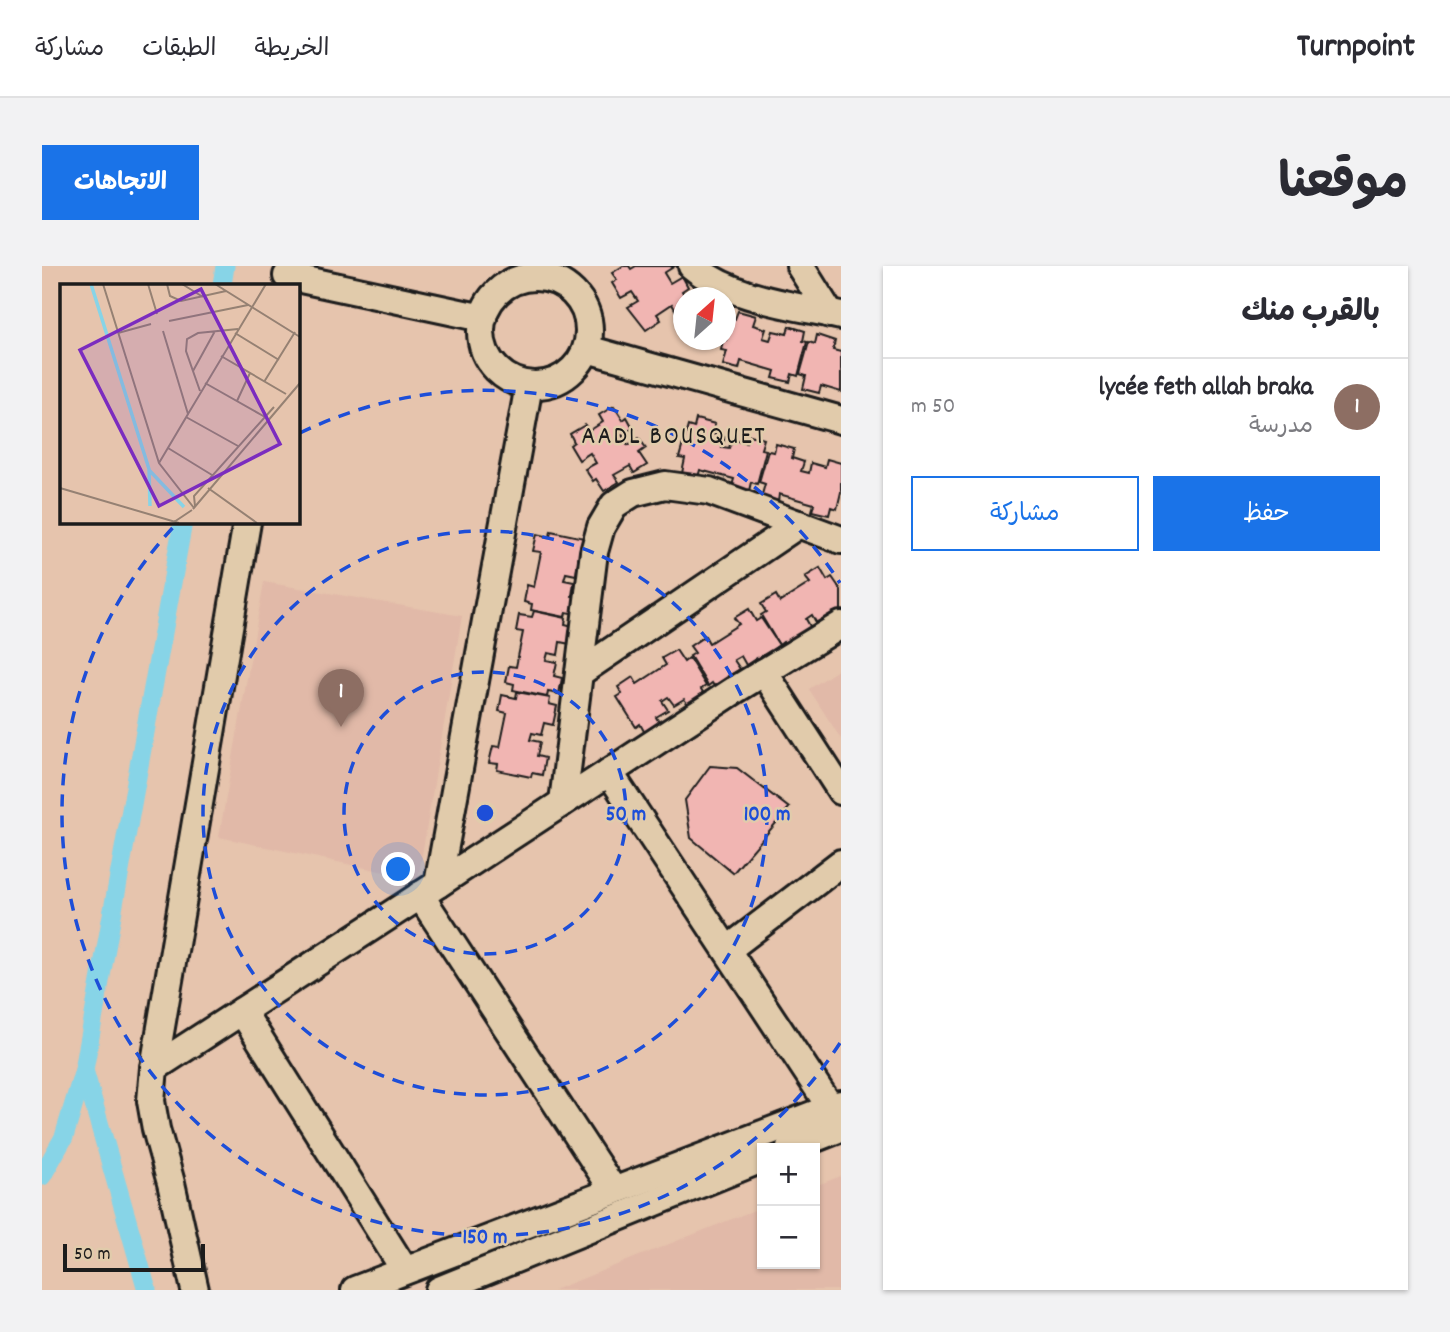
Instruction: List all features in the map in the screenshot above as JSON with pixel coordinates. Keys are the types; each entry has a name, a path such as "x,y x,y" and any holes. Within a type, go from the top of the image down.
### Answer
{"lane":[{"path":"692,266 702,275 727,287 835,315"},
{"path":"800,266 835,315"},
{"path":"543,272 564,285 582,303 589,326 587,349 582,360 564,377 541,385 529,385 506,377 489,360 481,337 483,318 489,302 506,285 543,272"},
{"path":"288,276 483,318"},
{"path":"587,349 841,420"},
{"path":"529,385 429,889 614,1191"},
{"path":"563,802 594,552 601,527 614,505 633,493 665,485 709,491 841,540"},
{"path":"195,1290 151,1101 154,1068 247,523"},
{"path":"579,673 799,524"},
{"path":"154,1068 764,672 841,625"},
{"path":"764,672 841,791"},
{"path":"609,772 838,1114"},
{"path":"727,950 841,863"},
{"path":"242,1011 404,1269"},
{"path":"355,1290 404,1269 614,1191 838,1114"},
{"path":"797,1143 838,1114"},
{"path":"439,1290 757,1161"}],"shaded area":[{"path":"264,582 462,616 418,879 219,837"},
{"path":"841,668 841,739 809,689"},
{"path":"841,1176 841,1290 554,1290 757,1209 757,1269 820,1269 820,1184"}],"building":[{"path":"623,266 629,266 631,269 636,266 675,266 664,273 670,283 682,276 688,287 673,287 673,306 657,314 661,320 646,330 628,307 638,301 632,292 621,298 612,283 617,280 612,273"},
{"path":"738,311 756,316 753,325 766,329 763,338 770,340 773,331 787,334 789,326 805,331 803,341 807,342 798,376 792,374 790,382 773,378 775,371 741,361 739,369 723,365 727,351 721,350 736,350"},
{"path":"817,335 835,341 833,350 841,352 841,392 821,386 819,393 803,389 806,376 800,374 809,342 815,344"},
{"path":"614,406 623,420 627,417 633,428 622,435 628,445 639,438 646,448 639,453 647,465 634,473 630,466 614,475 619,482 604,491 585,469 596,463 590,453 579,460 570,445 574,442 570,434 585,425 589,431 603,422 599,415"},
{"path":"696,419 715,424 712,434 725,437 722,447 729,448 732,439 746,442 747,434 764,439 761,449 766,450 757,484 751,482 749,491 732,486 734,479 700,470 698,477 682,473 685,459 679,458 688,426 694,428"},
{"path":"776,444 794,449 792,458 804,462 801,471 809,473 811,463 825,467 827,459 841,463 841,492 837,509 831,507 829,515 812,511 814,504 779,494 778,502 761,498 765,484 759,482 768,451 774,452"},
{"path":"551,531 584,538 588,564 578,562 576,575 566,573 564,580 574,582 572,596 580,597 576,614 566,612 565,617 531,610 532,604 524,602 527,585 534,587 541,552 533,551 537,534 550,537"},
{"path":"820,568 827,580 832,577 841,590 841,620 833,625 828,617 817,624 812,615 806,619 811,628 799,635 803,642 789,651 783,642 779,645 761,615 766,612 761,604 776,595 780,602 810,583 805,577"},
{"path":"749,609 756,621 761,618 779,645 774,649 778,656 762,666 757,658 746,665 741,656 734,660 740,669 728,676 732,683 718,692 712,683 708,686 690,656 695,653 690,646 705,636 709,643 739,624 734,618"},
{"path":"534,611 566,618 565,624 573,626 570,644 560,642 558,655 548,653 546,660 557,662 554,676 562,678 559,694 548,692 547,697 513,690 514,684 506,682 509,666 516,667 523,632 516,631 519,615 532,617"},
{"path":"676,650 684,662 689,658 706,686 701,689 706,697 690,707 684,699 674,705 668,697 662,701 668,710 656,717 660,724 645,733 640,724 636,727 617,697 622,694 618,687 633,677 637,684 666,665 662,658"},
{"path":"517,692 550,698 549,704 557,706 553,725 544,723 541,735 532,733 530,740 540,742 537,756 545,758 542,775 532,773 531,777 497,770 498,764 489,763 493,746 500,747 507,713 499,711 502,695 516,698"},
{"path":"710,766 737,768 789,808 733,873 691,838 685,800"}],"waterway":[{"path":"222,284 225,266"},
{"path":"42,1176 64,1137 84,1070 183,523"},
{"path":"84,1070 147,1290"}],"place":[{"name":"lycée feth allah braka","path":"341,727"}],"district":[{"name":"AADL BOUSQUET","path":"674,434"}]}
